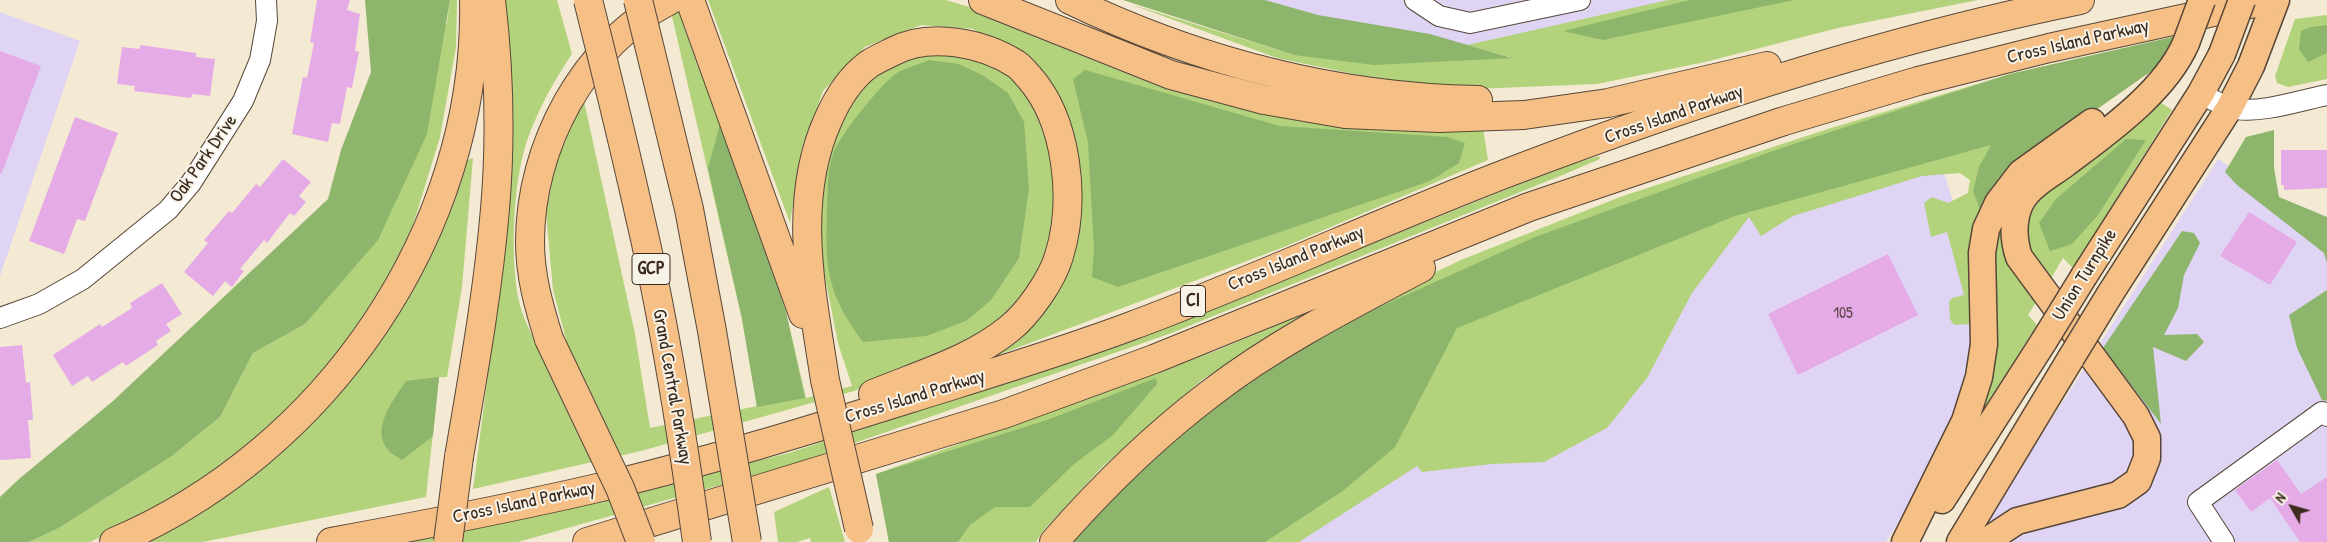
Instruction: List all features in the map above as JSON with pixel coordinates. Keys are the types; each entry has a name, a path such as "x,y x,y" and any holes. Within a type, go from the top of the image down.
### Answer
{"highway":[{"path":"114,542 144,530 203,496 258,455 307,410 345,366 389,304 425,235 450,170 466,105 475,27 474,0"},
{"path":"448,542 459,457 487,290 496,206 498,121 491,0"},
{"name":"Grand Central Parkway","path":"588,0 641,218 666,340 697,542"},
{"name":"GCP","path":"638,0 689,209 712,331 747,542"},
{"path":"641,542 620,488 549,339 534,289 530,242 534,194 548,143 573,91 608,46 649,11 670,0"},
{"path":"690,0 706,47 796,255 861,538"},
{"path":"983,0 1171,75 1264,100 1345,114 1439,118 1524,115 1608,103 1879,40 2038,8"},
{"path":"1070,0 1178,45 1274,74 1358,91 1441,99 1525,100 1608,96 1732,74"},
{"name":"Cross Island Parkway","path":"331,542 595,488 730,453 996,372 1132,326 1515,170 1646,124 1775,80 1908,40 2038,8 2080,0"},
{"name":"Cross Island Parkway","path":"587,542 1004,414 1154,359 1529,207 1784,121 1918,81 2049,48 2268,0"},
{"path":"730,453 982,349 1011,328 1038,297 1059,257 1067,214 1066,170 1059,131 1042,92 1017,65 982,47 946,40 904,46 868,64 838,97 818,143 796,255"},
{"path":"1054,542 1097,493 1149,443 1212,392 1272,351 1345,308 1440,258 1536,213 1652,165"}],"main road":[{"path":"1985,542 2017,521 2118,496 2138,481 2147,458 2147,438 2136,416 2019,257 2013,228 2018,212 2028,192 2131,113 2183,51 2202,0"},
{"name":"Union Turnpike","path":"1915,542 2201,93 2222,54 2242,0"},
{"name":"Union Turnpike","path":"1960,542 2110,294 2230,107 2251,66 2276,0"},
{"path":"1905,542 1965,421 1979,377 1984,344 1982,253 1986,229 1998,203 2021,173 2183,51"}],"street":[{"name":"Oak Park Drive","path":"0,318 39,304 83,279 168,210 191,183 243,101 260,60 267,21 266,0"},
{"path":"1415,0 1439,16 1470,24 1580,0"},
{"path":"2201,93 2230,107 2244,110 2327,95"},
{"path":"2224,542 2198,502 2322,412 2327,416"}],"shaded area":[{"path":"1217,0 1718,0 1530,45 1311,46"},
{"path":"0,12 80,41 0,276"},
{"path":"1939,156 1970,258 1973,357 1944,448 1886,542 1166,542 1548,260"},
{"path":"2218,159 2279,197 2327,217 2327,542 1973,542"}],"green space":[{"path":"365,0 450,0 427,134 378,240 305,324 253,353 220,417 172,456 59,528 29,542 0,542 0,497 113,401 328,199 341,150 371,72"},
{"path":"450,0 457,0 456,47 440,137 406,248 363,327 310,392 200,488 90,542 29,542 59,528 172,456 220,417 253,353 305,324 447,22"},
{"path":"503,0 557,0 572,54 538,114 529,135 519,172 514,215 514,259 518,297 522,311 542,357 567,343 553,290 546,212 560,142 582,92 635,334 650,428 757,406 742,319 671,12 680,8 746,186 786,312 806,398 852,386 838,343 818,241 819,168 840,110 889,62 948,47 1008,70 1041,116 1057,180 1047,254 1012,315 960,349 854,391 641,451 473,489 506,237 508,107"},
{"path":"708,0 946,0 973,8 1125,68 1483,128 1488,160 1284,247 985,360 1079,213 1079,160 1059,98 1022,57 973,29 921,25 865,47 823,91 801,152 790,223"},
{"path":"1123,0 1265,0 1318,15 1430,34 1512,58 1374,65 1294,55"},
{"path":"1668,0 1978,0 1838,28 1705,62 1597,84 1473,89 1368,77 1277,58 1130,4 1294,55 1510,57 1467,45"},
{"path":"1690,0 1794,0 1603,40 1563,31"},
{"path":"2327,15 2327,79 2288,87 2277,83 2275,76 2295,19"},
{"path":"2327,25 2327,53 2308,62 2299,49 2301,31 2311,27"},
{"path":"2177,36 2164,62 2009,171 1972,324 1954,325 1950,319 1949,302 1952,298 1964,295 1947,232 1931,237 1924,203 1932,197 1948,203 1968,193 1970,180 1960,173 1922,176 1793,216 1761,236 1749,217 1692,293 1647,378 1607,428 1544,462 1492,464 1422,472 1417,466 1299,542 1064,542 1201,408 1331,322 1461,260 1620,197 1828,129 2010,74"},
{"path":"2177,36 2164,62 2009,171 1983,217 1973,191 1979,167 1991,145 1735,216 1457,328 1395,447 1344,490 1265,542 1064,542 1074,528 1218,405 1333,328 1535,237 1784,147 2010,74"},
{"path":"929,60 959,64 984,76 1008,93 1024,122 1029,188 1019,258 991,300 966,321 926,336 863,342 841,308 830,279 826,228 828,180 831,160 837,146 851,124 887,81 902,70"},
{"path":"1085,70 1280,126 1447,137 1465,143 1459,163 1430,181 1118,287 1092,277 1094,250 1088,143 1073,79"},
{"path":"2157,100 2172,110 2073,268 2063,258 2050,280 2033,260 2026,239 2029,216 2041,194"},
{"path":"721,120 744,183 786,312 805,398 757,407 742,319 708,168"},
{"path":"2274,130 2274,168 2279,197 2327,217 2327,263 2324,253 2237,185 2225,172 2246,137"},
{"path":"2126,139 2146,140 2098,215 2072,244 2050,251 2039,223 2056,199"},
{"path":"1599,156 1600,159 1565,174 1169,334 791,465 518,542 406,542 550,511 789,453 1165,327 1562,167"},
{"path":"473,158 462,287 447,377 439,377 426,497 203,542 123,542 327,397 460,163"},
{"path":"2002,214 2039,298 2028,315 2037,325 1981,413 1995,247"},
{"path":"2182,231 2194,233 2200,243 2184,275 2178,308 2164,335 2197,334 2204,342 2186,361 2153,347 2161,424 2103,348"},
{"path":"2327,290 2327,401 2322,400 2297,348 2289,315"},
{"path":"1325,305 1329,308 1203,379 1101,468 1043,531 1036,542 889,542 876,474 1218,350"},
{"path":"439,377 433,436 402,460 392,454 383,443 382,424 390,406 406,381"},
{"path":"1156,378 1157,384 1113,435 1074,464 1030,507 995,507 970,525 958,542 889,542 876,474 1047,420"},
{"path":"829,487 845,542 811,542 810,538 797,542 778,542 774,512"}],"building":[{"path":"317,0 350,0 347,10 360,14 355,51 359,52 352,88 347,87 340,124 332,123 328,142 292,134 303,77 307,78 314,43 310,42"},
{"path":"140,45 196,53 196,57 215,59 210,96 192,94 191,98 134,91 135,86 117,84 122,47 140,49"},
{"path":"0,51 41,66 2,173 0,173"},
{"path":"75,117 118,133 85,221 77,219 64,254 29,241"},
{"path":"2281,150 2327,150 2327,188 2284,190 2284,185 2281,185"},
{"path":"283,159 311,182 299,196 306,202 294,216 290,213 267,243 264,240 240,269 244,271 232,287 225,281 213,296 184,272 208,243 204,240 229,211 232,213 256,184 260,187"},
{"path":"2249,212 2297,242 2270,285 2220,256"},
{"path":"1888,254 1918,315 1798,375 1768,314"},
{"path":"162,283 182,314 166,324 171,331 156,341 158,345 126,366 123,362 92,382 88,376 72,386 53,355 100,324 102,327 132,308 130,303"},
{"path":"22,345 26,383 30,382 33,420 28,420 31,458 0,460 0,347"},
{"path":"2277,460 2301,494 2327,477 2327,542 2300,542 2270,498 2251,512 2235,490"}]}
